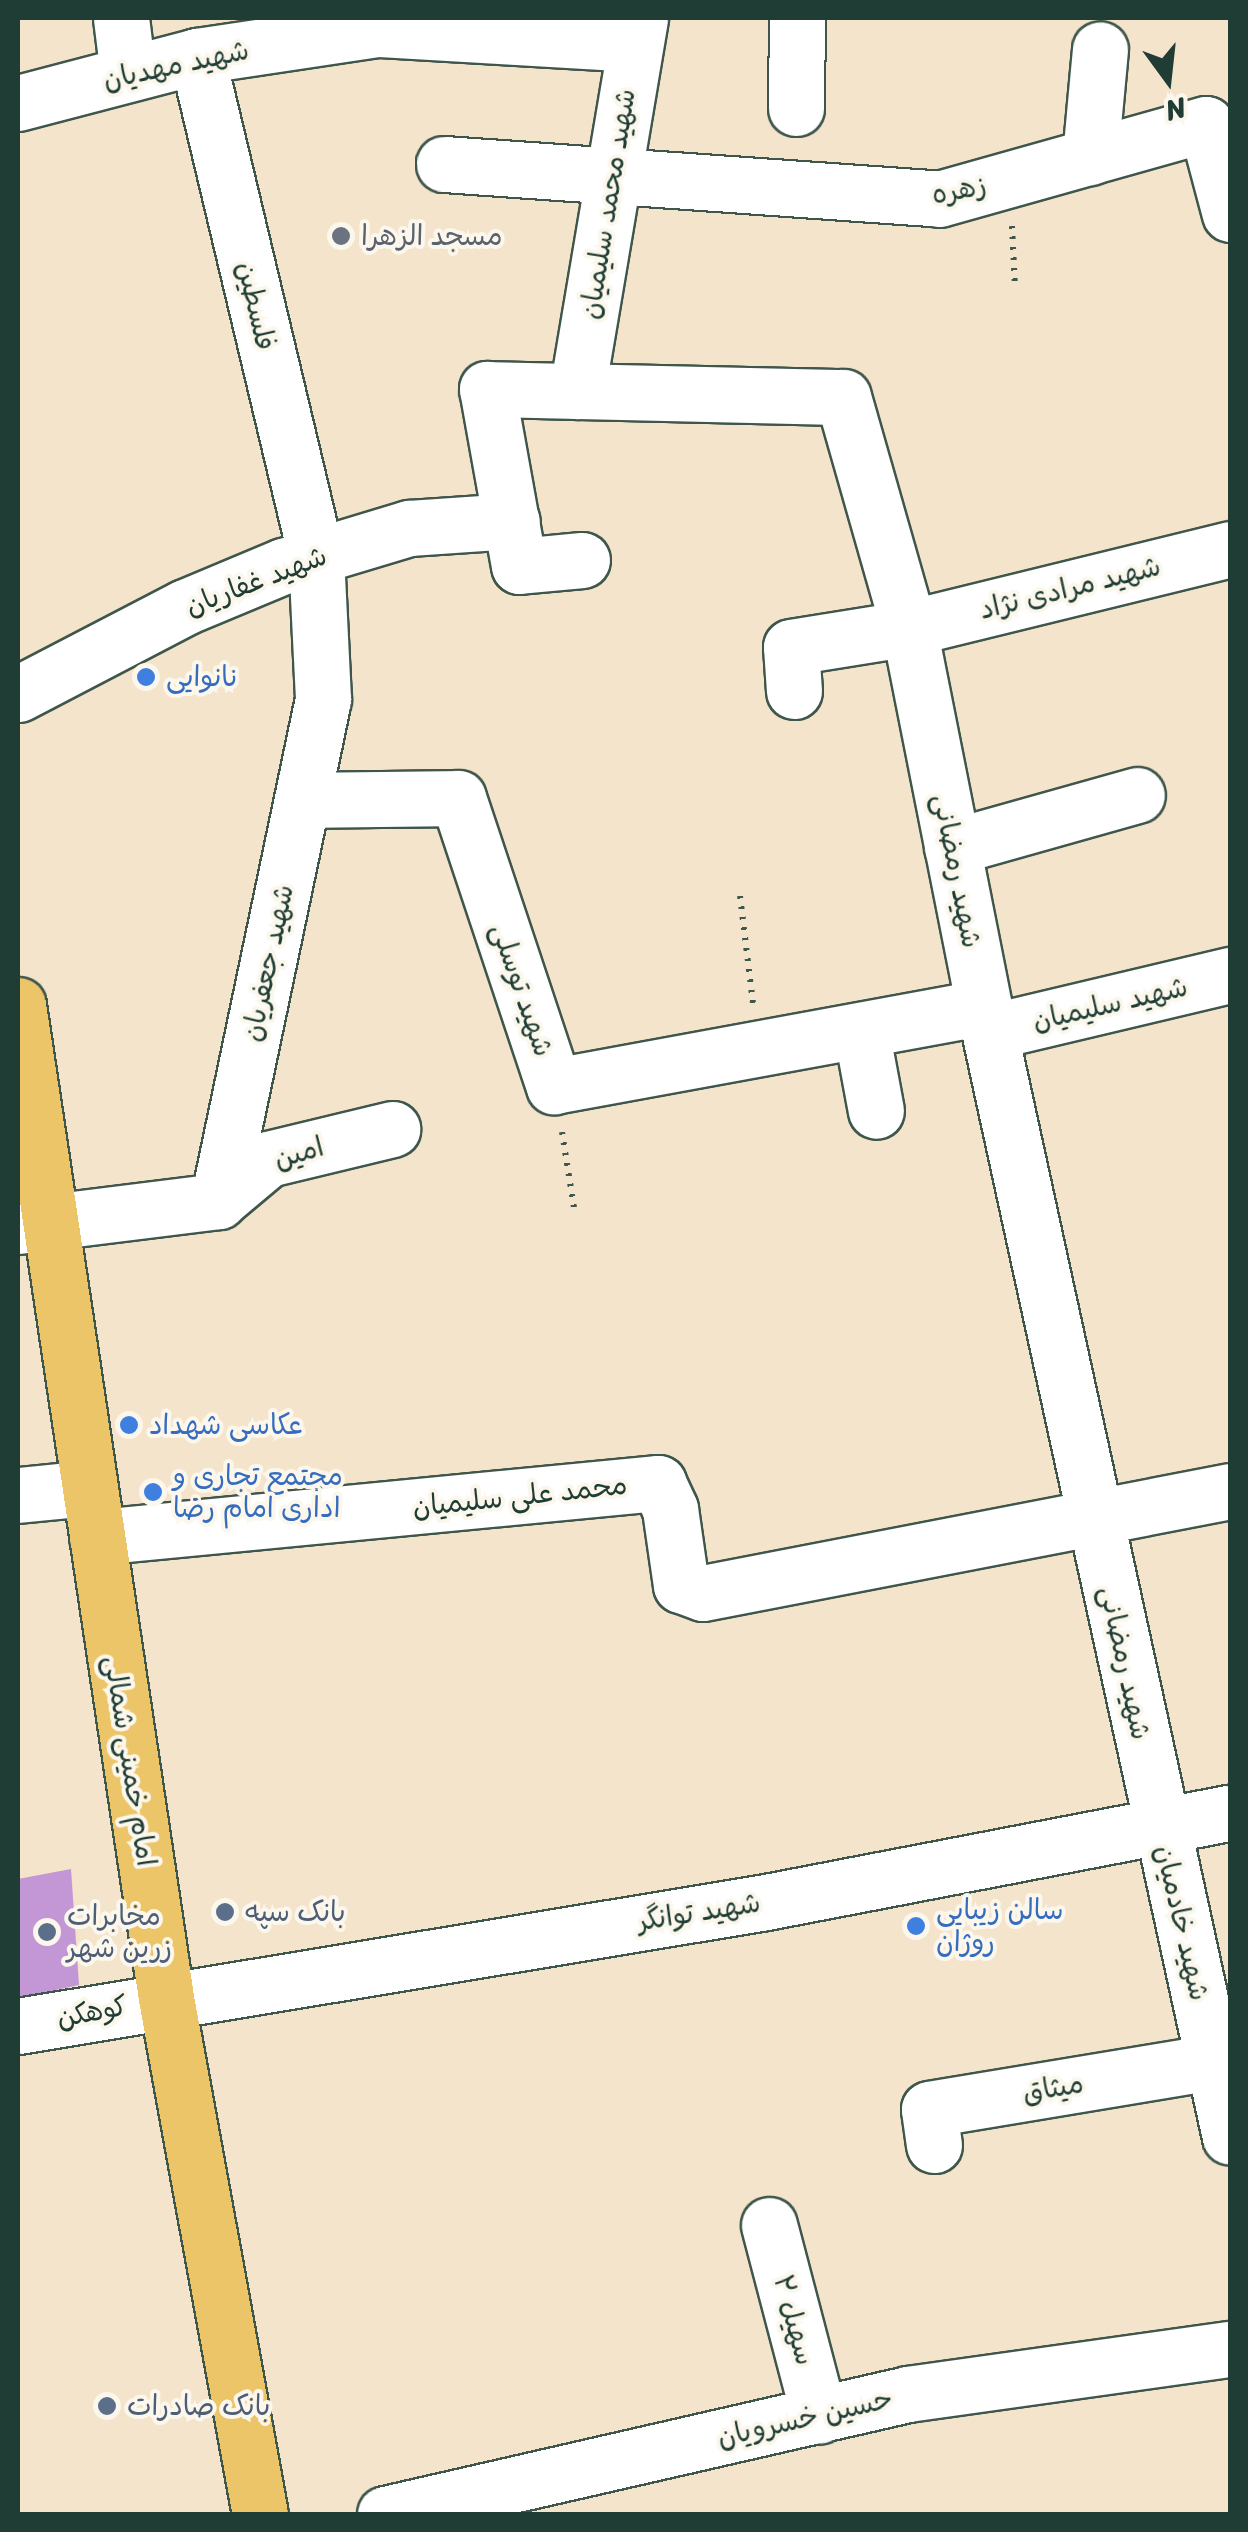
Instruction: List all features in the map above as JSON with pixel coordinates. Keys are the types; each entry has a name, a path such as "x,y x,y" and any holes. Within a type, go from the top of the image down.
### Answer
{"main road":[{"name":"امام خمینی شمالی","path":"18,1006 34,1225 93,1512 166,1998 260,2514"}],"street":[{"path":"120,18 128,74"},
{"path":"796,108 798,18"},
{"name":"شهید مهدیان","path":"18,103 197,56 377,29 637,31"},
{"name":"شهید محمد سلیمیان","path":"577,392 637,31"},
{"path":"1090,157 1100,49"},
{"name":"فلسطین","path":"197,56 316,556"},
{"name":"زهره","path":"444,164 612,181 940,200 1218,115 1230,214"},
{"name":"شهید رمضانی","path":"512,521 487,389 843,397 909,628 987,1020 1160,1827"},
{"path":"512,521 519,566 582,560"},
{"name":"شهید غفاریان","path":"18,694 185,607 316,556 409,528 512,521"},
{"name":"شهید مرادی نژاد","path":"794,690 792,647 909,628 1230,549"},
{"name":"شهید جعفریان","path":"218,1201 322,699 316,556"},
{"path":"952,847 1138,795"},
{"name":"شهید توسلی","path":"303,800 458,798 554,1086 861,1030 987,1020"},
{"name":"شهید سلیمیان","path":"987,1020 1230,975"},
{"path":"861,1030 876,1111"},
{"name":"امین","path":"218,1201 268,1159 392,1129"},
{"path":"34,1225 218,1201"},
{"name":"محمد علی سلیمیان","path":"93,1512 658,1483 670,1508 681,1584 703,1593 1093,1514"},
{"path":"1093,1514 1230,1491"},
{"path":"18,1495 93,1512"},
{"name":"شهید توانگر","path":"166,1998 766,1902 1230,1813"},
{"name":"شهید خادمیان","path":"1160,1827 1230,2137"},
{"name":"کوهکن","path":"18,2026 166,1998"},
{"name":"میثاق","path":"934,2145 930,2109 1213,2062"},
{"name":"سهیل ۲","path":"769,2224 819,2416"},
{"name":"حسین خسرویان","path":"385,2514 908,2394 1230,2348"}],"path":[{"path":"1009,180 1015,287"},
{"path":"740,896 758,1049"},
{"path":"554,1086 574,1208"}],"building":[{"name":"مخابرات زرین شهر","path":"71,1869 79,1985 18,1998 18,1879"}],"place":[{"name":"مسجد الزهرا","path":"341,236"},
{"name":"نانوایی","path":"146,677"},
{"name":"عکاسی شهداد","path":"129,1425"},
{"name":"مجتمع تجاری و اداری امام رضا","path":"153,1492"},
{"name":"بانک سپه","path":"225,1912"},
{"name":"سالن زیبایی روژان","path":"916,1926"},
{"name":"مخابرات زرین شهر","path":"47,1932"},
{"name":"بانک صادرات","path":"107,2406"}]}
